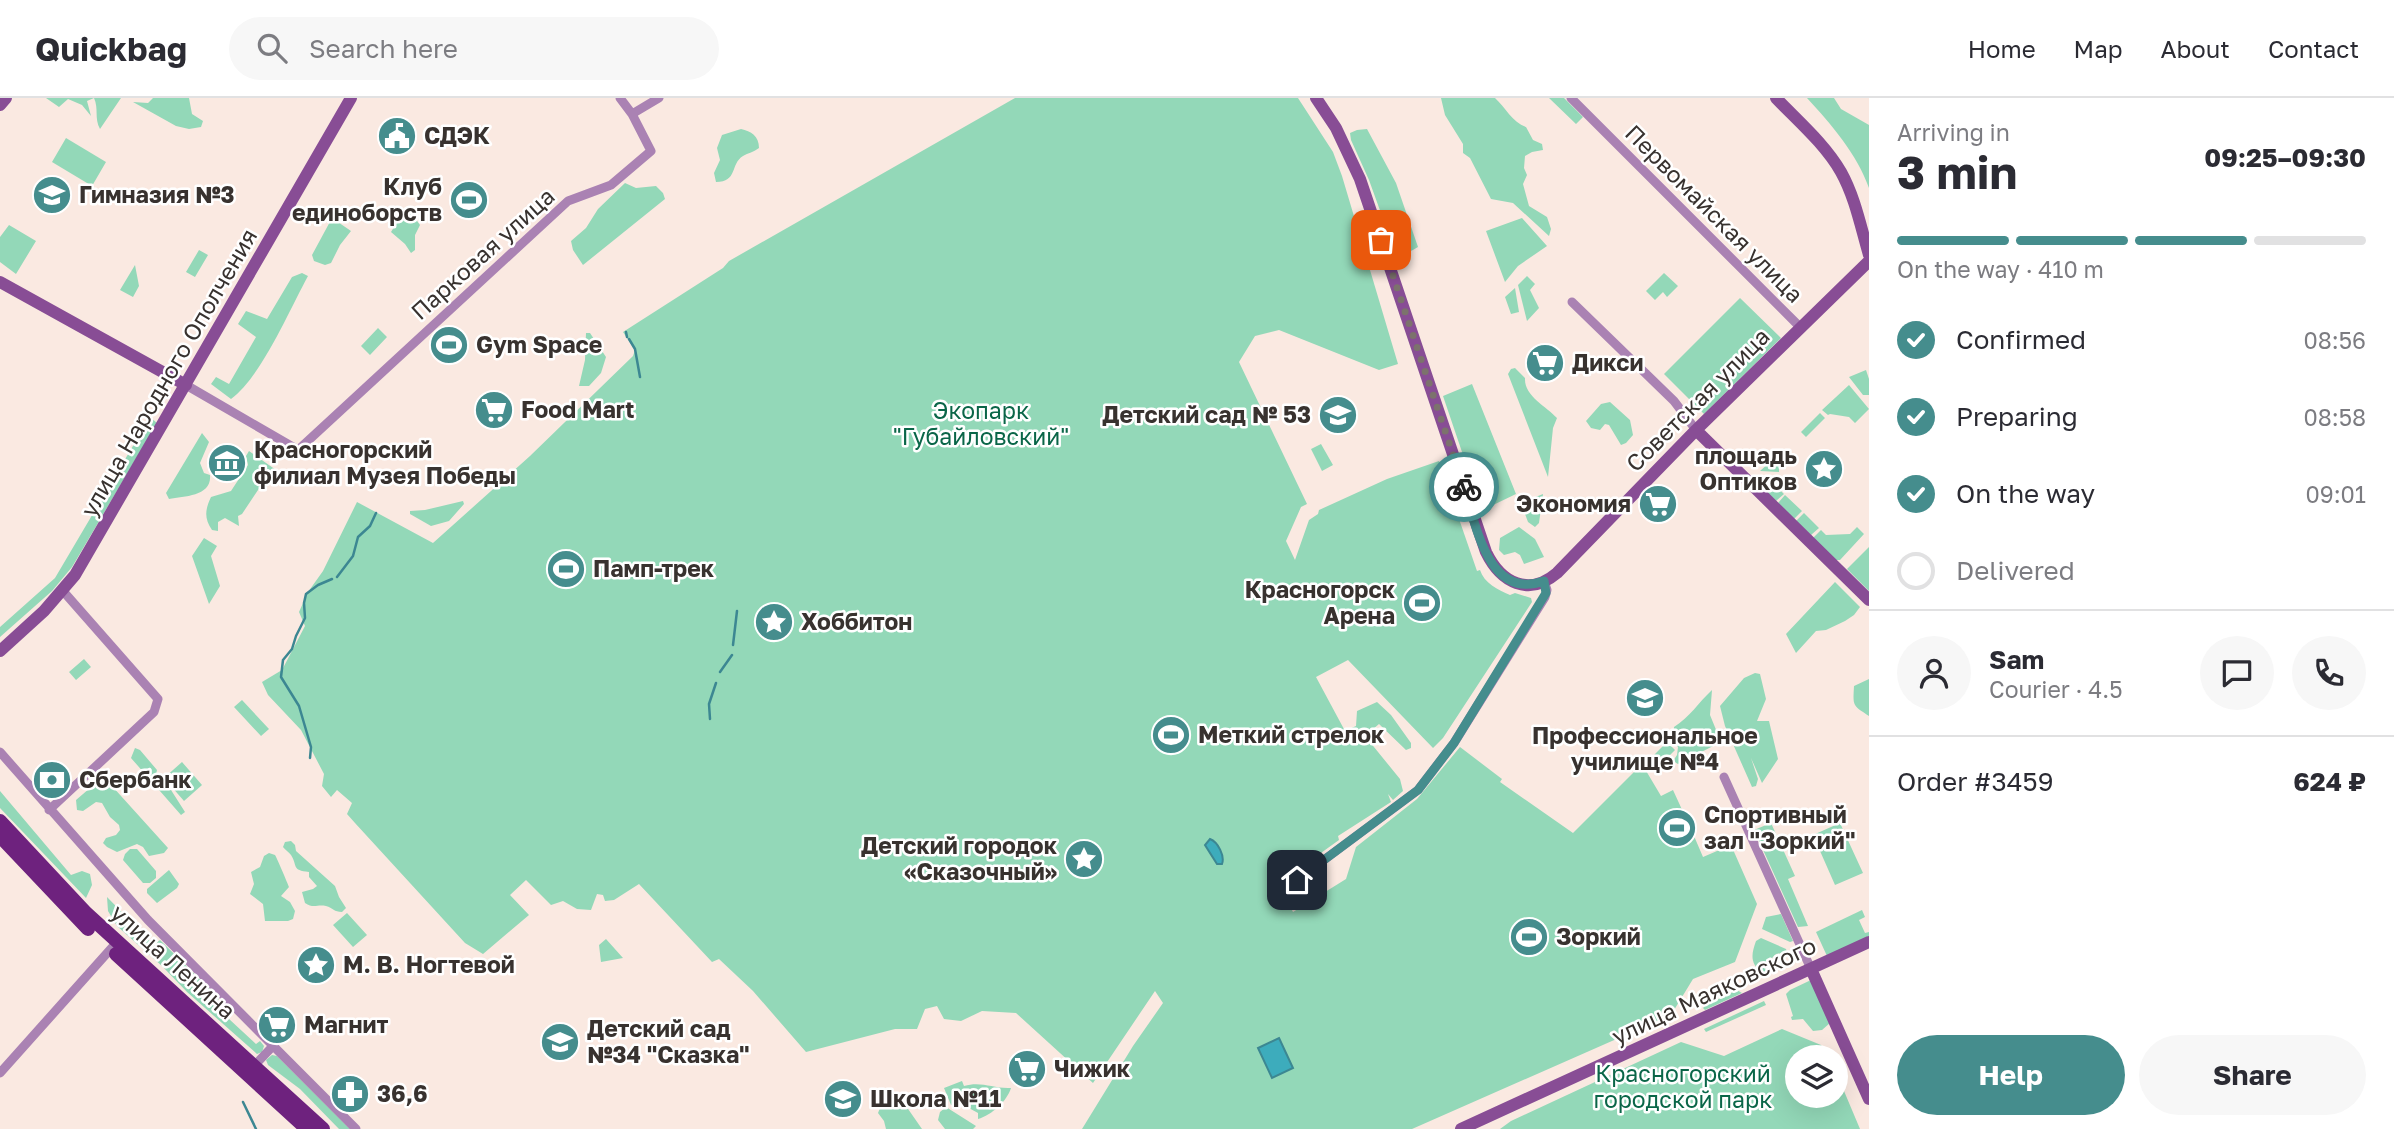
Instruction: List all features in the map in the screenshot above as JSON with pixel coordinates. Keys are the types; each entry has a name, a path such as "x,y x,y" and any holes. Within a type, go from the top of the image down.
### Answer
{"main road":[{"name":"улица Ленина","path":"0,821 114,945 307,1129"},
{"name":"улица Ленина","path":"0,836 68,910 114,945 323,1129"}],"street":[{"path":"0,105 6,98"},
{"name":"улица Народного Ополчения","path":"0,651 63,591 75,575 351,98"},
{"path":"620,98 632,114 659,98"},
{"path":"1293,883 1412,797 1426,781 1475,711 1545,597 1546,590 1544,581 1525,584 1507,579 1495,569 1486,552 1360,179 1338,132 1316,98"},
{"name":"Первомайская улица","path":"1571,98 1800,327"},
{"path":"1776,98 1823,148 1841,173 1869,255"},
{"name":"Парковая улица","path":"186,386 298,450 568,201 611,185 651,151 632,114"},
{"name":"Советская улица","path":"1544,581 1559,571 1696,430 1869,261"},
{"path":"0,282 186,386"},
{"path":"1572,302 1674,401 1696,430 1869,600"},
{"path":"49,810 154,712 158,699 63,591"},
{"path":"0,752 139,910 210,985 356,1129"},
{"path":"1724,777 1869,1099"},
{"name":"улица Маяковского","path":"1461,1129 1869,942"},
{"path":"0,1073 114,945"},
{"path":"254,1066 274,1046"}],"green space":[{"path":"46,98 94,98 87,101 91,116 82,105 68,99 59,107"},
{"path":"94,98 121,98 100,129 97,121"},
{"path":"153,98 189,98 192,114 203,121 201,127 189,129 176,126 133,102 148,103"},
{"name":"Экопарк \"Губайловский\"","path":"1015,98 1298,98 1333,152 1398,364 1379,370 1279,330 1255,336 1239,362 1307,504 1301,507 1286,541 1295,560 1309,520 1318,514 1319,510 1387,479 1439,461 1477,571 1480,570 1488,582 1501,591 1531,598 1532,602 1443,738 1433,748 1348,660 1316,677 1345,731 1356,726 1357,711 1377,702 1391,715 1411,743 1411,748 1406,750 1379,724 1365,736 1400,779 1403,791 1393,800 1388,794 1391,802 1338,836 1339,840 1293,873 1289,869 1275,878 1293,912 1346,879 1356,847 1417,799 1460,747 1502,779 1500,782 1573,833 1642,764 1661,796 1673,790 1684,814 1689,812 1696,826 1691,829 1703,857 1731,845 1757,904 1735,962 1693,979 1671,1015 1412,1129 1082,1129 1163,1003 1155,991 1093,1083 1016,1013 982,1011 961,1021 944,1019 937,1006 925,1009 917,1029 895,1029 806,1052 753,991 719,959 712,962 639,884 614,900 605,901 603,895 597,894 591,910 577,909 563,901 551,905 526,880 510,895 529,915 483,954 465,943 347,814 352,803 337,790 331,797 322,786 324,774 301,730 268,695 262,682 282,670 305,626 299,612 308,592 323,571 357,502 433,543 530,456 633,356 635,350 623,332 723,268 729,261"},
{"path":"1441,98 1495,98 1513,118 1526,127 1533,140 1542,144 1543,150 1525,156 1524,168 1527,175 1523,184 1529,206 1547,217 1551,229 1549,236 1513,203 1491,199 1470,158 1463,153 1463,144 1445,115"},
{"path":"1549,98 1564,98 1583,117 1576,124"},
{"path":"1807,98 1834,98 1841,109 1869,125 1869,188 1850,151"},
{"path":"741,129 754,135 759,148 739,159 728,179 716,182 714,173 720,160 717,148 722,135"},
{"path":"1367,129 1396,183 1418,247 1407,252 1395,252 1369,180 1351,140 1350,133"},
{"path":"66,138 106,162 92,186 52,162"},
{"path":"625,183 636,188 656,186 665,199 583,265 573,250 571,241 586,228 598,209"},
{"path":"407,207 420,225 415,235 415,250 411,253 391,232 401,216 398,212"},
{"path":"332,218 351,231 331,263 325,265 314,261 312,255"},
{"path":"1522,218 1547,246 1518,266 1505,282 1486,231"},
{"path":"9,225 36,241 16,274 0,262 0,237"},
{"path":"199,250 208,255 195,277 186,272"},
{"path":"135,265 139,286 133,297 120,290"},
{"path":"302,273 308,276 264,360 231,399 211,384 216,377 229,384 256,337 238,324 246,311 267,319 292,277"},
{"path":"1664,273 1678,286 1667,297 1663,292 1655,300 1646,291"},
{"path":"1527,276 1535,284 1530,290 1539,308 1527,321 1518,285"},
{"path":"1515,288 1519,312 1511,314 1505,297"},
{"path":"1740,298 1781,338 1704,414 1664,374"},
{"path":"378,328 387,337 370,355 361,346"},
{"path":"586,333 590,333 606,357 601,373 589,386 579,386 585,360"},
{"path":"1515,368 1525,378 1532,395 1557,418 1553,428 1548,477 1508,374"},
{"path":"1866,370 1869,395 1863,395 1849,377"},
{"path":"1472,384 1516,494 1489,507 1480,505 1443,396"},
{"path":"1849,385 1869,409 1855,423 1849,417 1828,415 1822,410"},
{"path":"1610,402 1630,420 1633,435 1621,445 1609,425 1605,424 1600,430 1591,428 1586,421 1601,404"},
{"path":"1820,413 1825,418 1806,437 1801,432"},
{"path":"150,417 157,423 72,567 52,591 0,637 0,627 55,578"},
{"path":"202,433 209,442 200,463 204,473 210,475 207,487 190,496 169,499 166,493"},
{"path":"1321,444 1333,465 1322,471 1311,449"},
{"path":"249,451 276,470 276,476 268,475 238,516 239,526 225,518 218,522 218,531 212,530 206,514 211,497 231,491 248,465 246,456"},
{"path":"1781,452 1786,457 1779,464 1779,472 1760,471"},
{"path":"1778,476 1778,488 1784,494 1776,501 1751,477"},
{"path":"1543,494 1539,523 1535,527 1528,522 1521,503"},
{"path":"1785,495 1802,511 1794,519 1778,503"},
{"path":"463,501 464,504 449,521 431,526 410,514 410,511"},
{"path":"1804,513 1819,528 1811,535 1796,521"},
{"path":"1519,527 1535,539 1544,557 1524,564 1520,555 1515,552 1504,555 1499,550 1500,538"},
{"path":"1857,527 1864,534 1840,560 1836,560 1813,538 1821,530 1826,535 1850,534"},
{"path":"204,538 217,546 211,556 220,586 209,604 192,556"},
{"path":"1869,547 1869,591 1847,569"},
{"path":"1835,582 1860,607 1845,621 1826,630 1816,631 1796,653 1786,634"},
{"path":"84,659 91,667 76,680 69,672"},
{"path":"1755,673 1760,674 1766,699 1757,721 1769,721 1778,759 1762,783 1751,758 1758,779 1756,786 1752,787 1725,726 1720,706 1744,678"},
{"path":"1869,679 1869,716 1855,704 1854,686"},
{"path":"1712,690 1710,715 1719,737 1717,744 1678,764 1673,761 1678,747 1673,741 1674,727"},
{"path":"242,700 269,729 261,736 234,707"},
{"path":"1667,742 1675,750 1659,766 1651,758"},
{"path":"135,748 140,750 157,770 155,779 160,785 171,790 185,812 181,815 131,758"},
{"path":"182,762 202,785 184,801 164,778"},
{"path":"103,781 112,786 168,848 164,853 149,856 143,847 137,844 117,852 103,843 106,838 116,835 120,830 119,825 110,817 102,803 96,802 83,811 77,810 76,800 97,782"},
{"path":"0,791 71,875 82,871 90,874 92,885 86,898 0,808"},
{"path":"1771,823 1795,876 1788,879 1808,926 1798,927 1754,830"},
{"path":"1840,823 1863,873 1835,885 1813,835"},
{"path":"291,841 296,851 335,886 346,908 342,912 305,903 302,892 317,886 309,877 309,872 297,869 291,855 283,847 285,842"},
{"path":"130,849 137,849 156,871 156,878 150,883 143,883 123,860"},
{"path":"269,853 275,855 289,887 281,896 290,902 295,911 293,919 288,921 265,921 263,904 250,894 254,884 251,872 260,867 264,856"},
{"path":"169,870 179,884 157,903 147,893 147,889"},
{"path":"107,897 154,945 160,940 219,998 215,1006 256,1044 260,1041 264,1046 262,1052 257,1054 117,926 108,911"},
{"path":"1862,910 1865,917 1859,920 1865,933 1869,932 1869,936 1827,956 1816,932"},
{"path":"347,913 367,935 353,947 333,925"},
{"path":"1781,914 1793,941 1762,929 1766,917"},
{"path":"1761,938 1786,949 1787,952 1776,954 1771,959 1773,967 1762,973 1755,966 1753,958 1756,941"},
{"path":"606,939 623,958 601,962 599,945"},
{"path":"1811,980 1830,1023 1822,1030 1813,1031 1803,1019 1792,1020 1791,1017 1793,1016 1786,994"},
{"path":"1737,990 1742,993 1705,1010 1703,1008 1706,1005"},
{"path":"1764,1001 1766,1005 1706,1032 1704,1029"},
{"name":"Красногорский городской парк","path":"1782,1029 1821,1045 1785,1045 1785,1108 1848,1108 1848,1100 1860,1129 1500,1129 1511,1121 1681,1042 1724,1056"},
{"path":"272,1055 277,1056 350,1129 339,1129 300,1089 268,1065 266,1060"},
{"path":"962,1081 964,1086 976,1084 1011,1088 998,1107 978,1119 978,1113 967,1107 965,1100 951,1105 944,1088"},
{"path":"882,1103 906,1106 922,1129 886,1129 878,1113"},
{"path":"946,1107 976,1126 973,1129 945,1129 938,1120 940,1112"}],"water":[{"path":"1210,839 1220,850 1222,864 1217,864 1205,845"},
{"path":"1279,1038 1293,1068 1272,1078 1258,1048"}],"waterway":[{"path":"626,332 627,337"},
{"path":"629,339 635,349 640,377"},
{"path":"337,577 353,556 358,537 370,526 376,513"},
{"path":"310,758 311,747 299,706 281,677 283,660 292,649 305,618 306,594 332,579"},
{"path":"733,645 737,611"},
{"path":"720,672 732,655"},
{"path":"710,719 709,704 716,683"},
{"path":"243,1102 256,1129"}],"way so far":[{"path":"1381,240 1464,487"}],"place":[{"name":"СДЭК","path":"397,136"},
{"name":"Гимназия №3","path":"52,195"},
{"name":"Клуб единоборств","path":"469,200"},
{"name":"Gym Space","path":"449,345"},
{"name":"Дикси","path":"1545,363"},
{"name":"Food Mart","path":"494,410"},
{"name":"Детский сад № 53","path":"1338,415"},
{"name":"Красногорский филиал Музея Победы","path":"227,463"},
{"name":"площадь Оптиков","path":"1824,469"},
{"name":"Экономия","path":"1658,504"},
{"name":"Памп-трек","path":"566,569"},
{"name":"Красногорск Арена","path":"1422,603"},
{"name":"Хоббитон","path":"774,622"},
{"name":"Профессиональное училище №4","path":"1645,698"},
{"name":"Меткий стрелок","path":"1171,735"},
{"name":"Сбербанк","path":"52,780"},
{"name":"Спортивный зал \"Зоркий\"","path":"1677,828"},
{"name":"Детский городок «Сказочный»","path":"1084,859"},
{"name":"Зоркий","path":"1529,937"},
{"name":"М. В. Ногтевой","path":"316,965"},
{"name":"Магнит","path":"277,1025"},
{"name":"Детский сад №34 \"Сказка\"","path":"560,1042"},
{"name":"Чижик","path":"1027,1069"},
{"name":"36,6","path":"350,1094"},
{"name":"Школа №11","path":"843,1099"}],"route":[{"path":"1297,880 1412,797 1454,743 1545,597 1544,581 1518,584 1495,569 1486,552 1464,487"}]}
